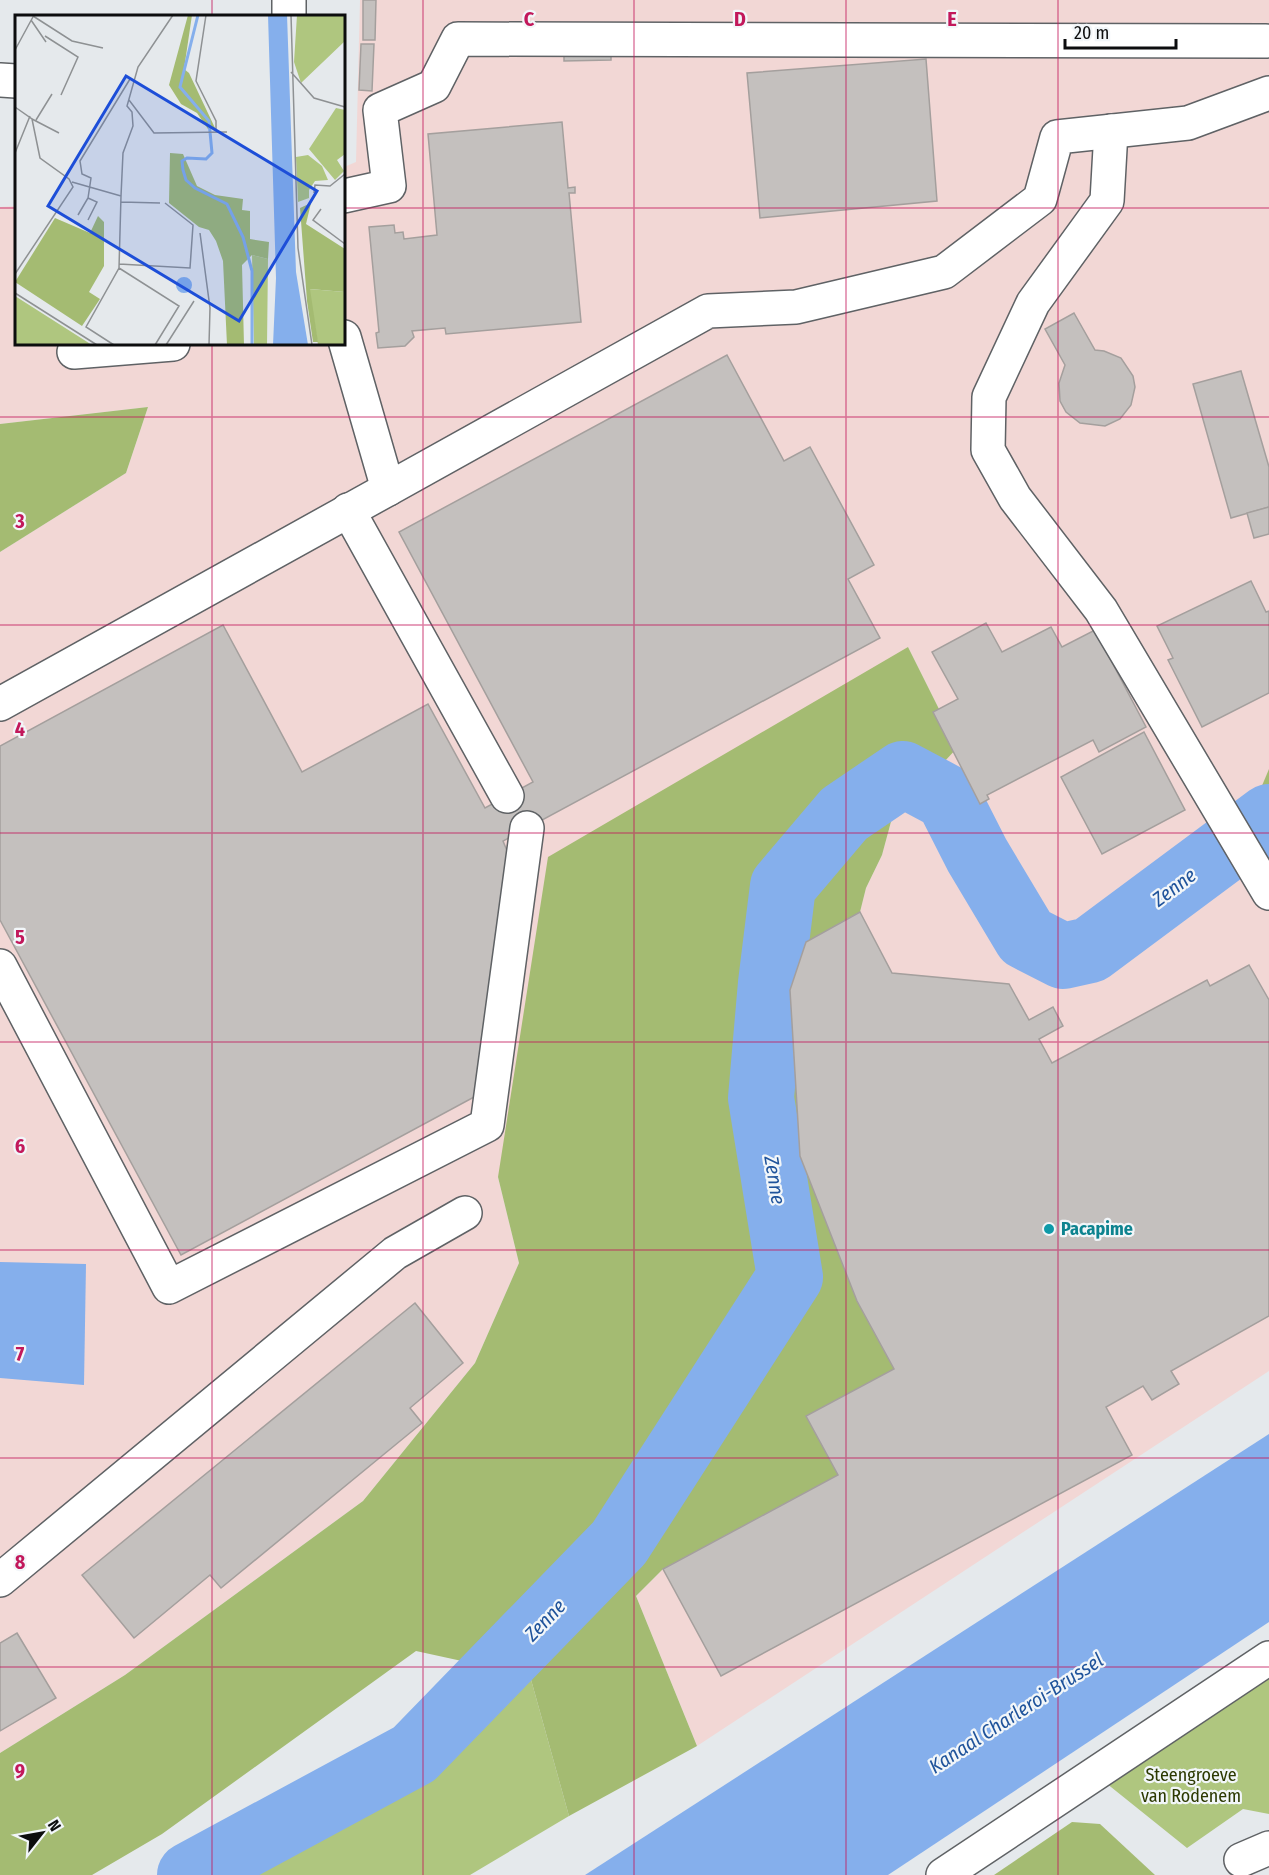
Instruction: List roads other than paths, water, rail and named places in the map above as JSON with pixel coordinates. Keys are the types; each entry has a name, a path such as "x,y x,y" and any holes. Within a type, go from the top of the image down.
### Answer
{"street":[{"path":"345,196 389,186 380,111 434,86 458,39 1266,41"},
{"path":"0,80 15,81"},
{"path":"0,704 708,311 796,307 944,272 1040,199 1057,137 1188,123 1269,93"},
{"path":"1111,131 1107,201 1033,303 989,397 988,450 1016,498 1101,610 1268,888"},
{"path":"345,340 388,489"},
{"path":"74,352 161,345"},
{"path":"348,510 507,796"},
{"path":"0,966 169,1287 487,1125 526,828"},
{"path":"0,1580 395,1253 465,1213"},
{"path":"943,1875 1269,1658"}],"water":[{"path":"0,1262 86,1264 84,1385 0,1378"},
{"name":"Kanaal Charleroi-Brussel","path":"1269,1434 1269,1622 888,1875 585,1875"}],"waterway":[{"name":"Zenne","path":"190,1875 414,1754 619,1543 790,1277 761,1098 771,983 783,886 844,814 903,774 948,798 977,855 1026,937 1063,956 1090,950 1269,817"}],"place":[{"name":"Pacapime","path":"1049,1229"}],"park label":[{"name":"Steengroeve van Rodenem","path":"1191,1785"}]}
